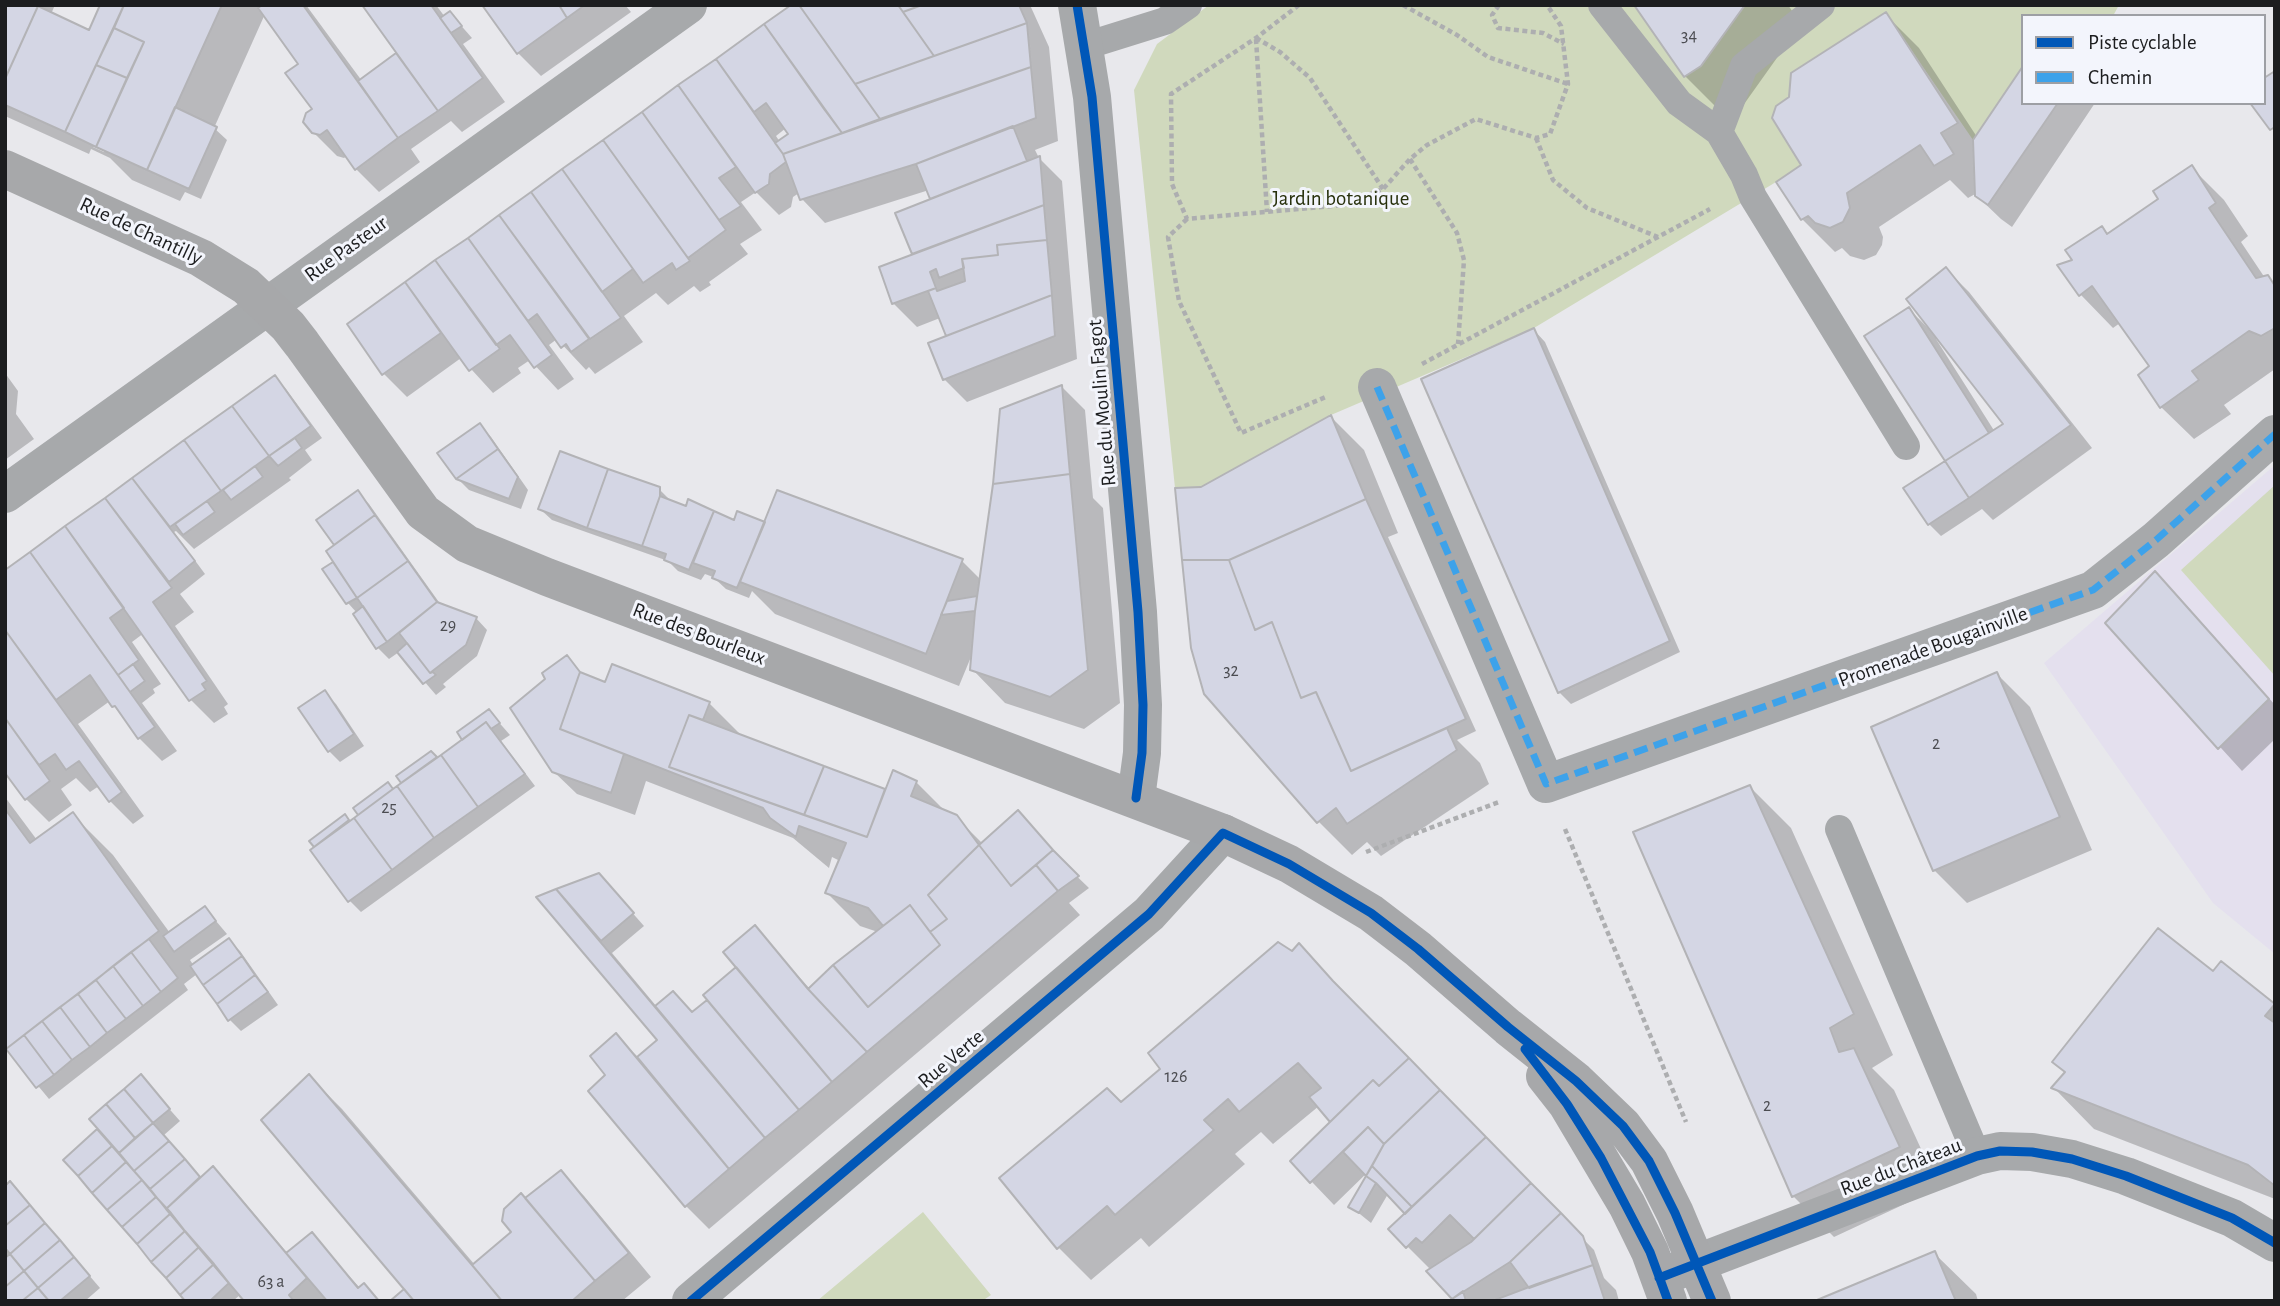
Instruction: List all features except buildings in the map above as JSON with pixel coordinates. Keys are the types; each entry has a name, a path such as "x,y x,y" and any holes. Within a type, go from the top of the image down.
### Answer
{"main road":[{"name":"Rue de Chantilly","path":"5,169 201,258 246,286 268,306"},
{"name":"Rue des Bourleux","path":"268,306 302,344 422,512 467,544 560,582 1223,833"},
{"path":"1223,833 1289,864 1371,913 1419,949 1508,1027 1576,1081 1623,1126 1649,1161 1675,1213 1712,1301"},
{"path":"1508,1027 1567,1104 1601,1158 1633,1216 1664,1289"}],"street":[{"name":"Rue Pasteur","path":"5,494 688,5"},
{"name":"Rue du Moulin Fagot","path":"1077,5 1092,97 1138,612 1143,705 1142,753 1136,799"},
{"path":"1377,387 1546,784"},
{"name":"Promenade Bougainville","path":"1546,784 2093,590 2156,540 2275,434"},
{"name":"Rue Verte","path":"691,1301 1149,914 1223,833"},
{"name":"Rue du Château","path":"1664,1289 1697,1264 1977,1156 2000,1151 2032,1152 2072,1159 2179,1196 2232,1218 2275,1243"}],"lane":[{"path":"1085,46 1166,21 1188,5"},
{"path":"1602,5 1679,103 1719,132 1744,175 1753,197 1906,446"},
{"path":"1719,132 1744,66 1821,5"},
{"path":"1839,829 1977,1156"}],"path":[{"path":"1186,219 1172,184 1171,94 1256,38 1299,5"},
{"path":"1403,5 1457,35 1488,57 1567,84"},
{"path":"1499,5 1492,15 1498,28 1543,33 1564,44"},
{"path":"1547,5 1561,26 1567,84 1550,134 1536,138 1476,119 1427,145 1410,159 1383,189 1343,205 1186,219 1168,237 1180,301 1241,433 1323,397 1377,387 1729,199 1744,175"},
{"path":"1256,38 1280,52 1310,78 1383,189"},
{"path":"1256,38 1267,212"},
{"path":"1536,138 1553,180 1587,208 1658,237"},
{"path":"1410,159 1457,233 1464,261 1458,345"},
{"path":"1289,864 1368,852 1546,784 1690,1132"}],"shaded area":[{"path":"2275,465 2275,954 2213,903 2044,663"}],"green space":[{"name":"Jardin botanique","path":"1209,5 2119,5 2114,14 2021,14 2021,69 1973,140 1886,13 1791,73 1789,97 1776,106 1772,118 1801,165 1534,328 1331,415 1201,487 1175,488 1134,90 1157,44"},
{"path":"2275,485 2275,676 2181,570"},
{"path":"923,1212 991,1295 982,1301 817,1301"}],"marked path":[{"path":"1377,387 1546,784 2093,590 2156,540 2275,434"}],"cycle path":[{"path":"1077,5 1092,97 1138,612 1143,705 1142,753 1136,798"},
{"path":"691,1301 1149,914 1223,833 1289,864 1371,913 1576,1081 1623,1126 1649,1161 1675,1213 1712,1301"},
{"path":"1525,1049 1567,1104 1601,1158 1650,1252 1668,1301"},
{"path":"1659,1278 1977,1156 2000,1151 2032,1152 2072,1159 2126,1176 2232,1218 2275,1243"}]}
